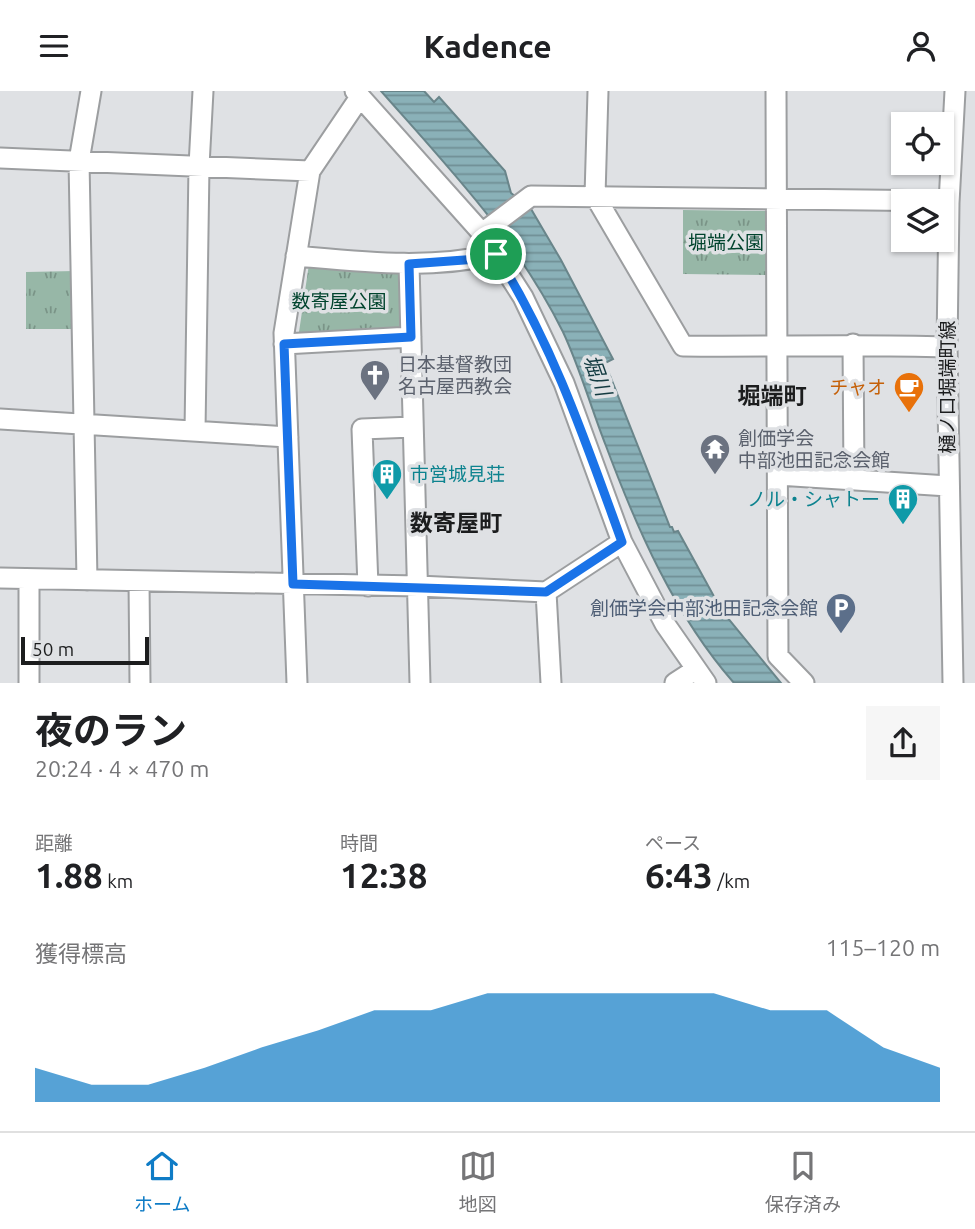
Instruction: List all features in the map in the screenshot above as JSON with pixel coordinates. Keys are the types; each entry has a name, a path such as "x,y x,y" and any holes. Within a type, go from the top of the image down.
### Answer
{"street":[{"path":"87,580 79,161 91,91"},
{"path":"195,431 199,166 203,91"},
{"path":"597,91 595,196 683,346 853,344 947,347"},
{"path":"776,91 778,656 804,683"},
{"name":"樋ノ口堀端町線","path":"950,189 955,91"},
{"path":"297,683 284,344 310,171 357,94 488,229 496,254 523,297 564,383 622,542 665,624 700,676 675,683"},
{"path":"0,158 310,171"},
{"path":"488,229 531,196 891,200"},
{"name":"樋ノ口堀端町線","path":"948,252 948,486 953,683"},
{"path":"296,256 394,265 478,259 496,254"},
{"path":"409,264 420,683"},
{"path":"284,344 411,337"},
{"path":"853,344 853,479"},
{"path":"0,419 288,437"},
{"path":"368,586 362,429 413,427"},
{"path":"778,475 948,486"},
{"path":"0,578 418,586 546,592 622,542"},
{"path":"29,579 29,683"},
{"path":"139,581 140,683"},
{"path":"546,592 551,683"}],"green space":[{"name":"堀端公園","path":"683,210 765,211 769,216 769,275 683,274"},
{"name":"数寄屋公園","path":"309,264 400,273 403,329 303,337 299,332"},
{"path":"75,271 75,329 26,329 26,272"}],"water":[{"name":"堀川","path":"381,91 424,91 434,102 439,97 505,171 511,193 531,209 613,359 605,363 670,527 674,532 678,531 722,611 781,683 734,683 693,629 645,540 618,477 569,346 545,298 480,205"}],"place":[{"name":"日本基督教団 名古屋西教会","path":"375,402"},
{"name":"チャオ","path":"909,414"},
{"name":"創価学会 中部池田記念会館","path":"715,476"},
{"name":"市営城見荘","path":"387,501"},
{"name":"ノル・シャトー","path":"903,526"},
{"name":"創価学会中部池田記念会館","path":"841,635"}],"district":[{"name":"堀端町","path":"772,395"},
{"name":"数寄屋町","path":"456,522"}],"route":[{"path":"496,254 523,297 564,383 622,542 546,592 293,584 284,344 411,337 409,264 478,259 496,254"}]}
